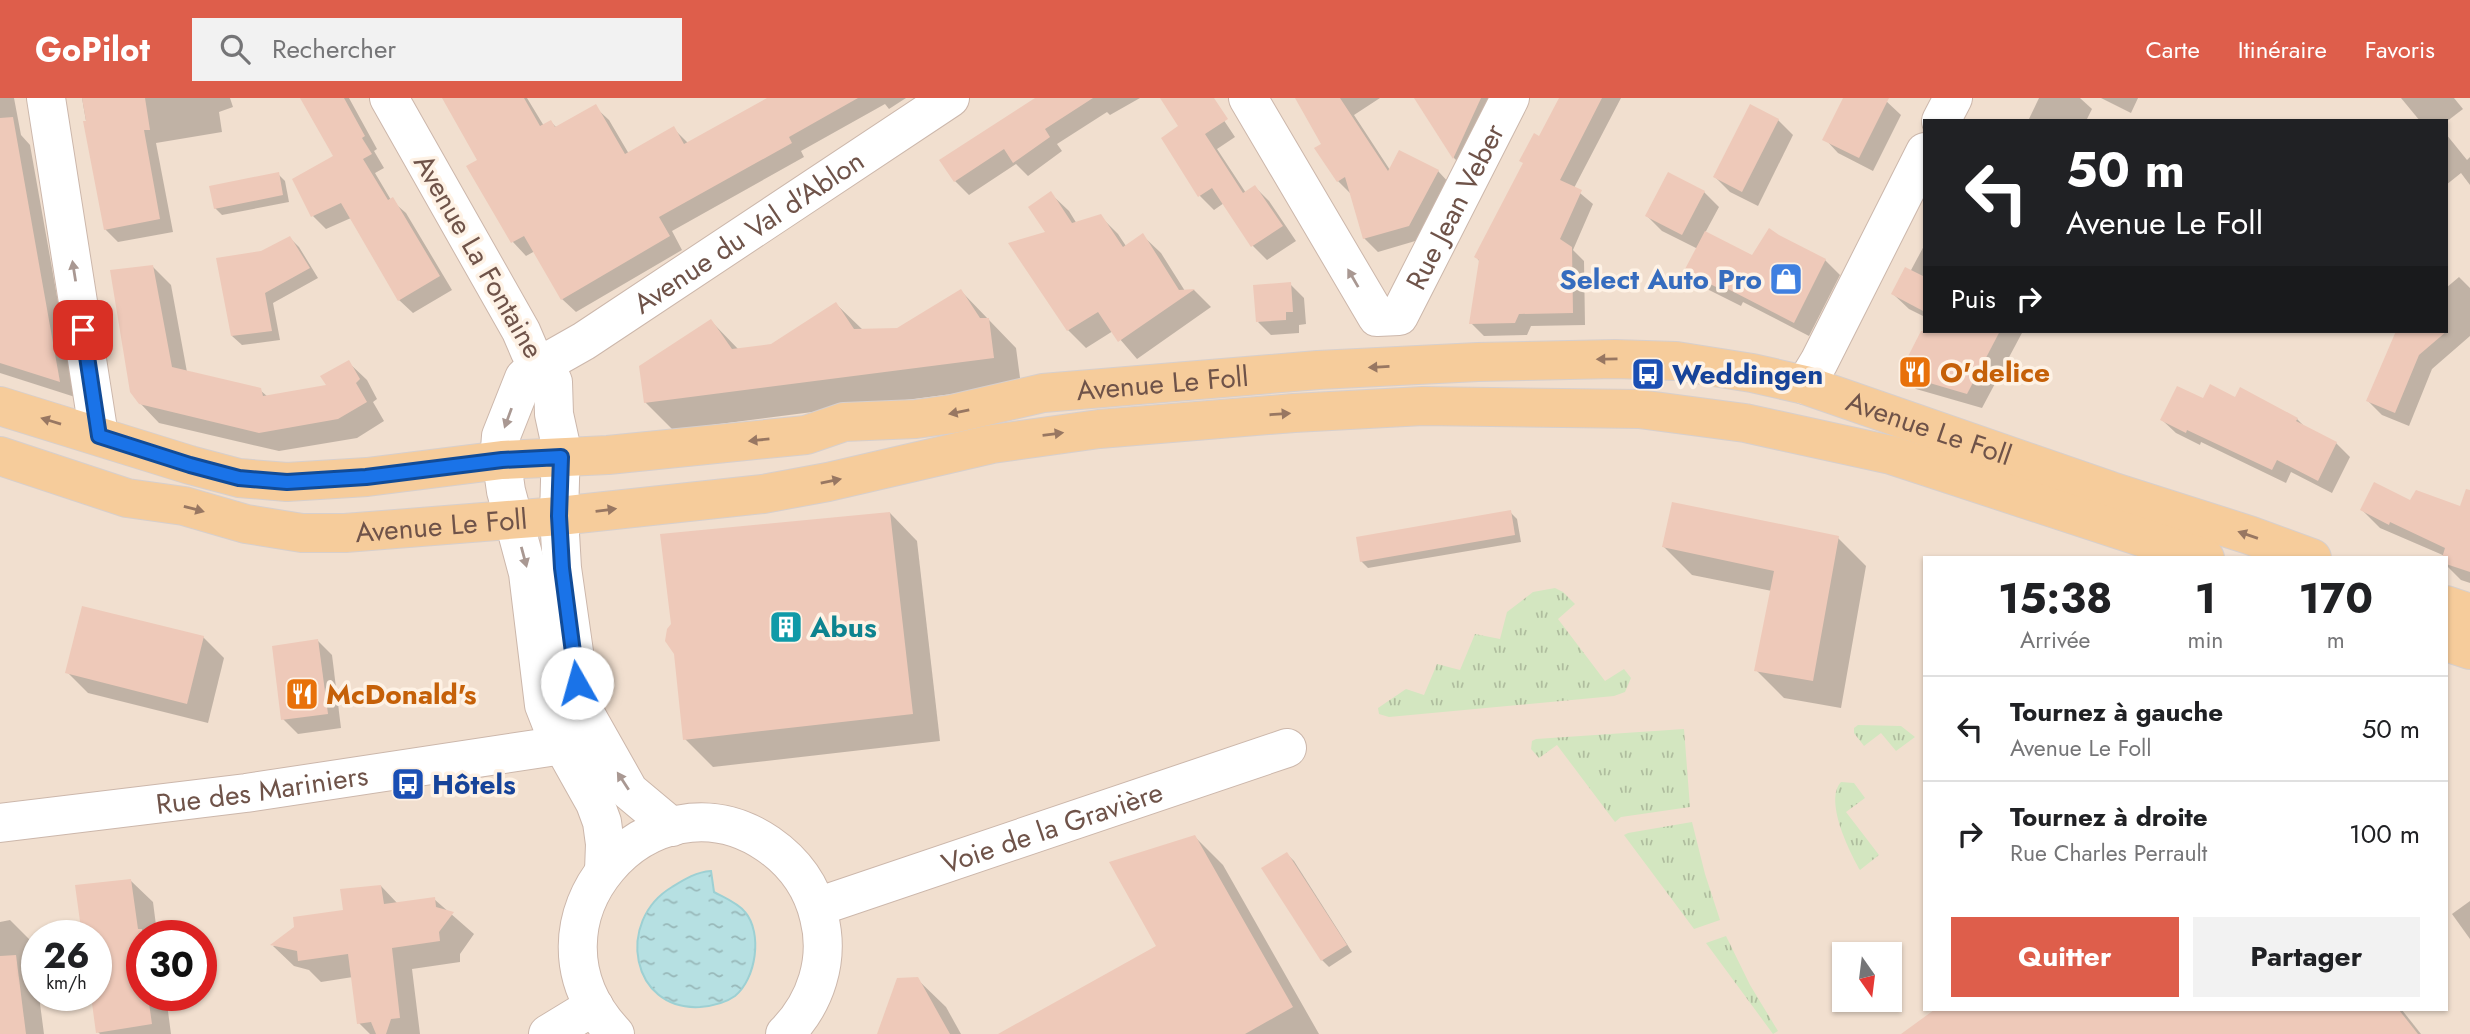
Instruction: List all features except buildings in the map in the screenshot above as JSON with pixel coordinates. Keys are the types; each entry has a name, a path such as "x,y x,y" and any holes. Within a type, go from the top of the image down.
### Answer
{"main road":[{"name":"Avenue Le Foll","path":"0,456 127,498 184,506 246,524 302,533 345,533 507,490 559,488 608,455 806,435 844,422 915,419 952,414 1043,393 1318,370 1478,362 1627,359 1676,361 1752,373 1805,385 2307,556"},
{"name":"Avenue Le Foll","path":"0,406 239,478 287,482 379,476 507,490 559,488 764,494 1044,435 1294,413 1423,406 1639,409 1745,423 1851,444 1951,473 2199,556"},
{"path":"2448,606 2470,613"},
{"path":"2448,643 2470,650"}],"street":[{"path":"46,98 99,436"},
{"name":"Avenue La Fontaine","path":"389,98 521,331 530,352 545,364 524,378 502,436 507,490"},
{"name":"Avenue du Val d'Ablon","path":"545,364 584,341 950,98"},
{"name":"Rue Jean Veber","path":"1248,98 1377,317 1399,316 1510,98"},
{"path":"1942,119 1953,98"},
{"path":"1805,385 1923,156"},
{"path":"545,364 553,382 562,568 577,683 585,713 629,791 672,827"},
{"path":"507,490 528,573 544,705 553,728 587,786 602,822 605,844 604,871"},
{"name":"Rue des Mariniers","path":"0,823 246,793 564,745"},
{"name":"Voie de la Gravière","path":"817,907 1287,748"},
{"path":"548,1034 605,1020 580,971 578,936 586,901 604,871 634,843 652,833 672,827 700,824 727,826 761,840 790,863 802,877 817,907 823,939 821,968 805,1009 785,1034"}],"shaded area":[{"path":"0,98 2470,98 2470,1034 0,1034"}],"green space":[{"path":"1555,588 1575,604 1558,619 1605,681 1624,669 1631,678 1625,692 1614,696 1389,717 1379,714 1378,708 1406,689 1424,695 1437,664 1460,670 1475,634 1500,639 1507,612 1533,592"},
{"path":"1858,725 1901,726 1915,737 1896,751 1881,733 1864,746 1854,733 1854,728"},
{"path":"1684,729 1690,807 1621,817 1615,822 1557,745 1539,758 1531,749 1532,741 1536,739"},
{"path":"1841,782 1854,783 1865,798 1846,812 1879,855 1860,870 1845,839 1837,813 1836,790"},
{"path":"1692,822 1720,920 1694,929 1624,835"},
{"path":"1726,936 1750,985 1778,1031 1773,1034 1706,943"}],"water":[{"path":"711,871 714,892 739,906 751,921 755,956 748,979 735,996 727,1001 700,1007 677,1004 659,995 646,980 639,961 638,941 643,921 654,902 672,887 695,874"}],"place":[{"name":"Select Auto Pro","path":"1786,279"},
{"name":"O'delice","path":"1915,372"},
{"name":"Weddingen","path":"1648,374"},
{"name":"Abus","path":"786,627"},
{"name":"McDonald's","path":"302,694"},
{"name":"Hôtels","path":"408,784"}],"route":[{"path":"83,330 99,436 190,465 239,478 287,482 366,477 502,460 561,457 559,516 562,568 577,683"}]}
